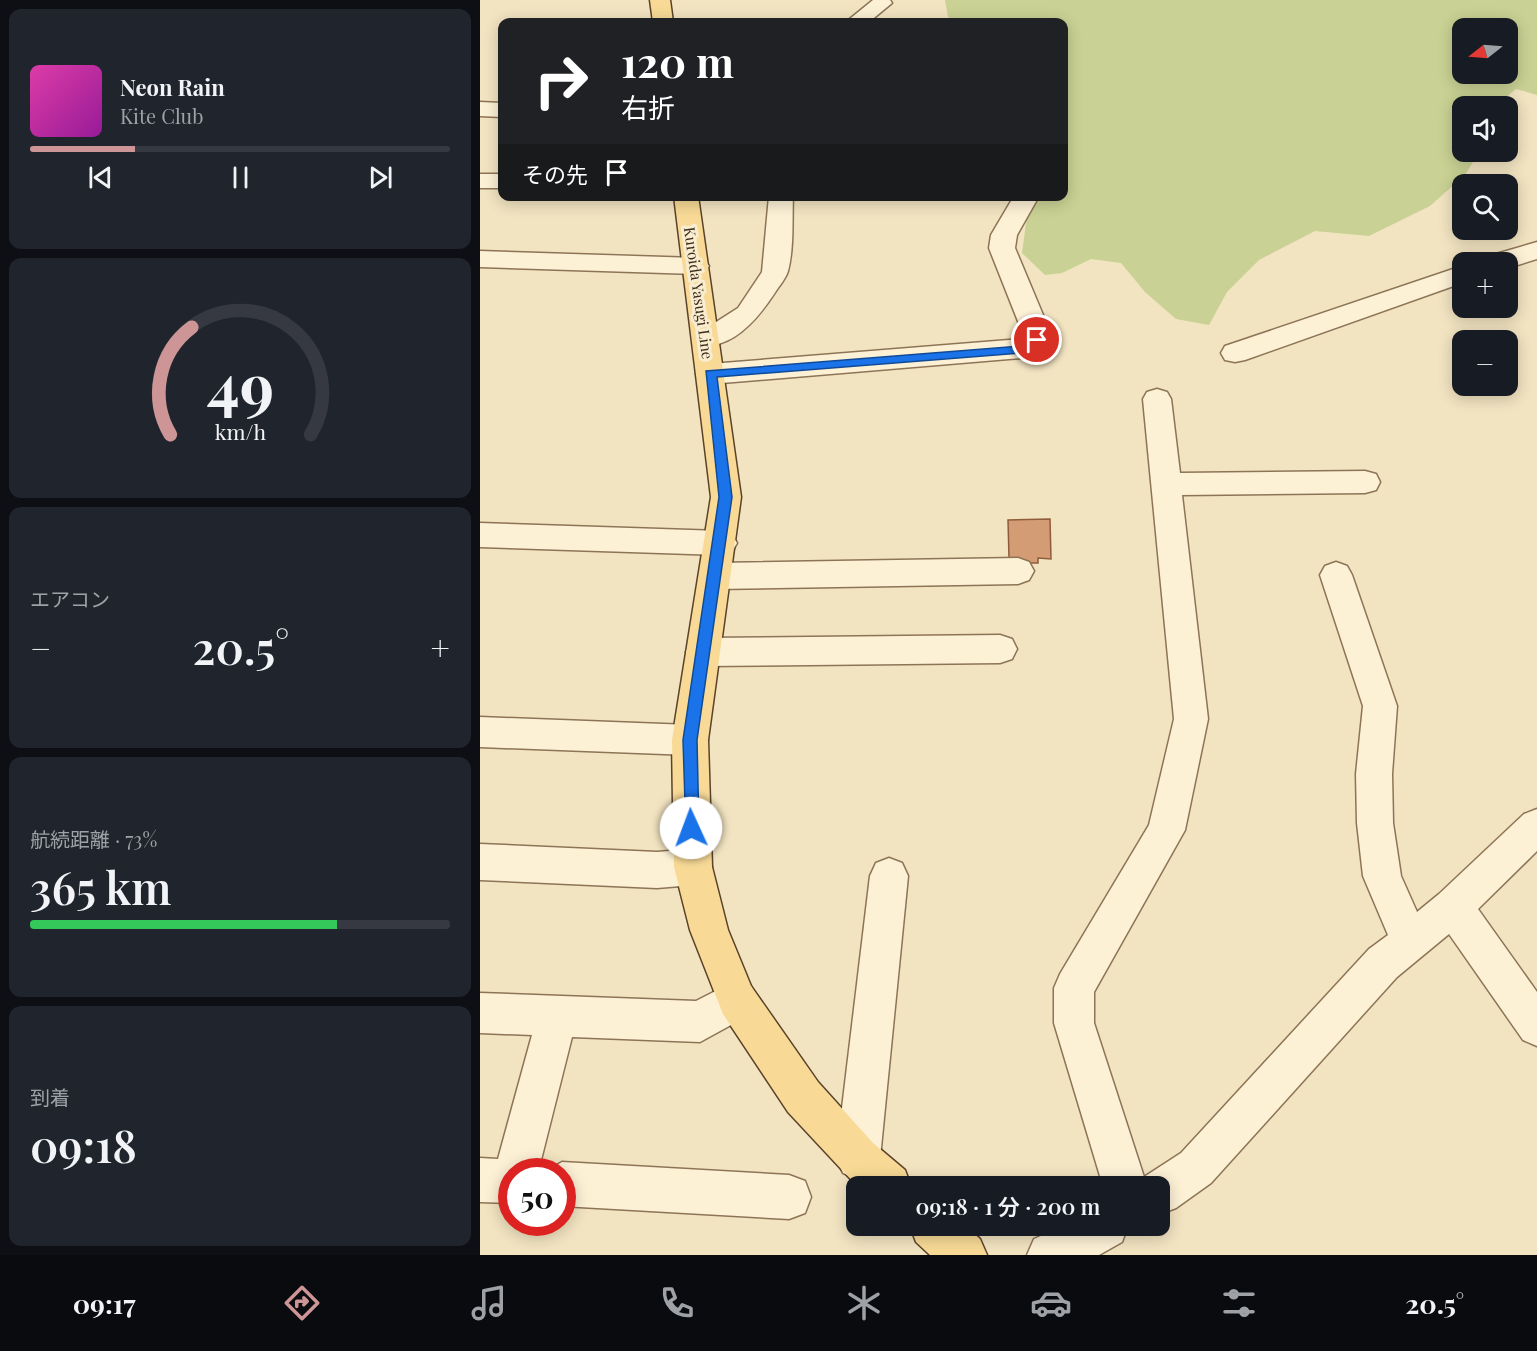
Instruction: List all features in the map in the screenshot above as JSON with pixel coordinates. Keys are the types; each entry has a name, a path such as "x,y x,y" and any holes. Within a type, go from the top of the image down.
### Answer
{"main road":[{"path":"660,0 662,18"},
{"name":"Kuroida Yasugi Line","path":"687,201 726,497 690,740 693,867 709,930 737,1000 802,1097 858,1158 878,1176"},
{"path":"943,1236 964,1255"}],"street":[{"path":"861,18 882,3"},
{"path":"480,109 498,110"},
{"path":"480,181 498,182"},
{"path":"706,337 723,330 747,314 775,272 781,201"},
{"path":"711,374 1022,349 1035,345 1036,334 1002,248 1004,235 1024,201"},
{"path":"1518,256 1537,250"},
{"path":"480,259 696,266"},
{"path":"1235,353 1452,277"},
{"path":"1122,1176 1074,1023 1074,988 1166,830 1191,719 1157,399"},
{"path":"1167,484 1365,482"},
{"path":"480,535 718,560 1018,572"},
{"path":"1336,575 1380,706 1374,774 1380,855 1387,888 1412,941"},
{"path":"703,652 1000,649"},
{"path":"480,732 690,740"},
{"path":"1170,1185 1196,1168 1383,963 1453,908 1537,826"},
{"path":"480,862 657,870 693,867"},
{"path":"858,1158 889,876"},
{"path":"1453,908 1537,1026"},
{"path":"480,1013 700,1022 737,1000"},
{"path":"520,1158 557,1017"},
{"path":"480,1180 498,1181"},
{"path":"576,1185 789,1197"},
{"path":"1050,1255 1063,1251 1089,1236"}],"green space":[{"path":"945,0 1537,0 1537,95 1516,89 1507,96 1452,96 1452,162 1473,162 1466,174 1452,174 1452,187 1430,206 1369,236 1315,231 1259,260 1227,292 1209,325 1176,319 1145,292 1121,263 1091,259 1062,273 1045,275 1022,253 1027,216 1038,201 1068,201 1068,18 950,18"}],"building":[{"path":"1050,519 1051,559 1038,558 1038,563 1019,563 1019,558 1009,558 1008,520"}],"route":[{"path":"691,828 690,740 726,497 711,374 1022,349 1030,348 1037,340"}]}
